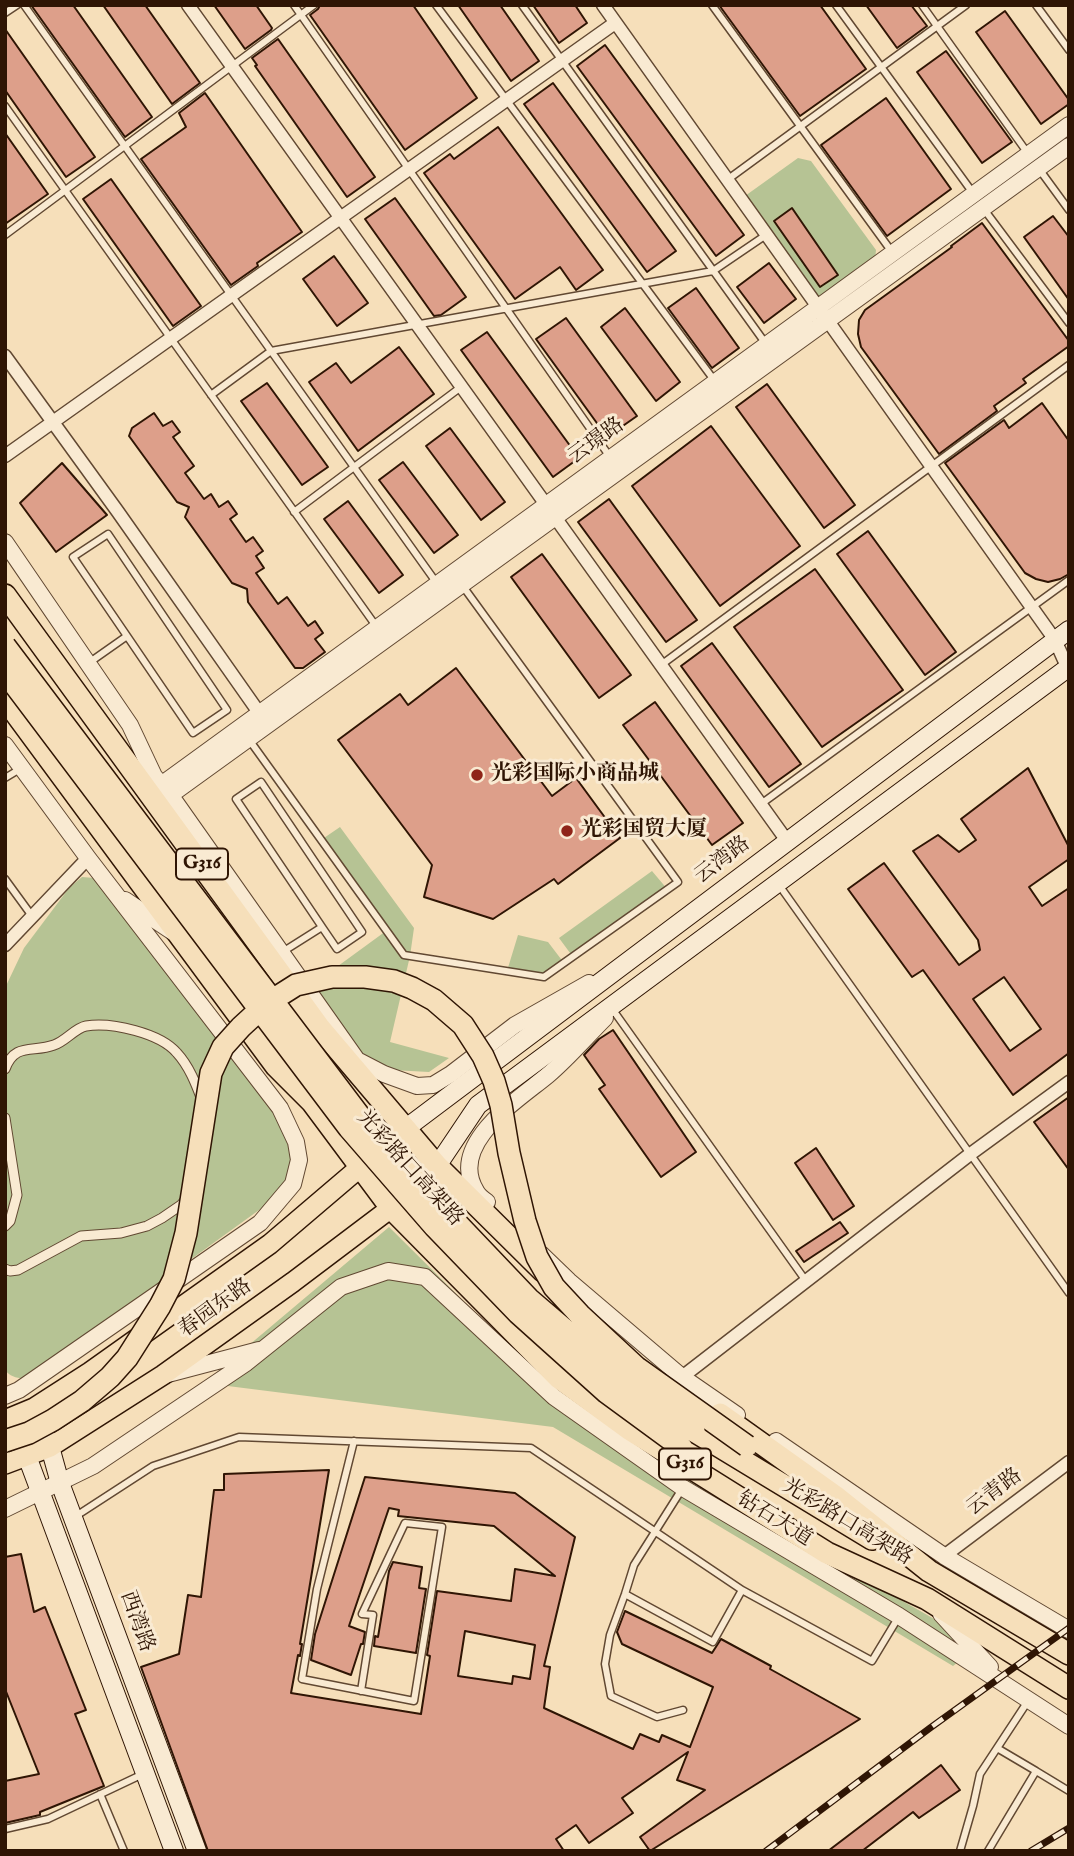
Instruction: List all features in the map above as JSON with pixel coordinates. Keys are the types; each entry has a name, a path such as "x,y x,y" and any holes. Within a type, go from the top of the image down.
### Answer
{"highway":[{"name":"G316","path":"5,595 98,721 159,791 319,1027 438,1166 598,1326 835,1496 1069,1654"},
{"name":"光彩路口高架路","path":"5,646 354,1108 441,1207 529,1299 736,1483 927,1599"},
{"name":"光彩路口高架路","path":"5,672 349,1128 435,1227 518,1313 606,1392 687,1439 855,1529 936,1564"},
{"name":"G316","path":"5,699 276,1066 312,1102 359,1167"},
{"path":"5,1441 29,1433 53,1420 82,1401 110,1377 127,1358 160,1306 174,1279 186,1233 211,1073 223,1047 258,1012 296,985 332,977 365,976 394,981 434,1000 463,1025 483,1056 501,1105 525,1221 537,1257 554,1287 636,1367 747,1446 855,1529"},
{"name":"钻石大道","path":"359,1167 391,1208 559,1378 629,1429 827,1553 927,1599 1069,1688"}],"main road":[{"name":"云湾路","path":"405,1129 1062,635"},
{"path":"438,1166 478,1105 1068,669"},
{"name":"春园东路","path":"9,1419 34,1408 100,1365 270,1244 405,1129"},
{"name":"春园东路","path":"5,1464 50,1447 163,1375 391,1208 438,1166"},
{"name":"西湾路","path":"34,1408 197,1851"},
{"name":"西湾路","path":"9,1419 28,1457 174,1851"}],"street":[{"path":"188,5 787,841"},
{"path":"603,5 1031,607 1062,635 1068,669"},
{"path":"5,456 615,23"},
{"name":"云璟路","path":"159,791 438,585 551,512 610,458 766,345 822,314 892,253 1069,125"},
{"name":"云璟路","path":"159,791 248,739 460,584 551,512 822,314 983,208 1069,146"},
{"path":"5,356 260,714"},
{"path":"5,542 130,725 159,791 282,952 357,1060 384,1074 417,1086 433,1085 515,1025 622,965"},
{"path":"5,745 279,1108"},
{"path":"5,945 88,858"},
{"path":"114,892 182,938"},
{"path":"636,986 551,1073 494,1119 474,1146 468,1172 476,1192 569,1281 649,1365"},
{"path":"5,1069 8,1060 22,1049 54,1045 84,1026 116,1026 148,1034 176,1051 194,1079 205,1108"},
{"path":"5,1396 19,1390 260,1223 293,1184 299,1160 296,1142 279,1108 258,1041"},
{"path":"682,1377 969,1155 1069,1082"},
{"path":"5,1118 17,1195 10,1221 5,1226"},
{"path":"5,1269 18,1270 81,1236 121,1233 147,1226 162,1219 193,1193"},
{"path":"5,1509 93,1466 246,1363 341,1287 388,1271 425,1277 554,1397 683,1488 900,1616 1069,1726"},
{"path":"569,1281 682,1377 936,1564 1027,1605 1069,1630"},
{"path":"492,1340 559,1378"},
{"path":"163,1375 264,1349"},
{"name":"云青路","path":"936,1564 1069,1462"},
{"path":"927,1599 1007,1685"}],"lane":[{"path":"5,13 17,5"},
{"path":"24,5 438,585"},
{"path":"294,5 610,458"},
{"path":"5,235 314,5"},
{"path":"436,5 715,382"},
{"path":"522,5 766,345"},
{"path":"712,5 892,253"},
{"path":"836,5 1069,323"},
{"path":"922,5 1069,210"},
{"path":"727,180 966,5"},
{"path":"1036,5 1069,50"},
{"path":"5,106 378,629"},
{"path":"211,395 271,351 713,271 766,235"},
{"path":"662,665 1069,365"},
{"path":"294,512 462,387"},
{"path":"108,534 227,710 192,733 127,636 73,557 108,534"},
{"path":"761,804 1069,580"},
{"path":"248,739 404,955 544,977 678,882 460,584"},
{"path":"88,663 127,636"},
{"path":"5,778 22,768"},
{"path":"261,782 362,932 337,949 322,927 236,799 261,782"},
{"path":"5,879 32,916"},
{"path":"778,883 1069,1293"},
{"path":"282,952 322,927"},
{"path":"613,1010 807,1281"},
{"path":"73,1517 153,1466 239,1437 531,1448 742,1590 872,1661 900,1616"},
{"path":"354,1441 317,1589 302,1679 414,1701 442,1527 405,1523 362,1614 373,1615 361,1690"},
{"path":"683,1488 634,1565 610,1635 605,1664 611,1696 657,1717 683,1710"},
{"path":"625,1594 713,1642 742,1590"},
{"path":"960,1851 980,1774 1029,1700"},
{"path":"997,1748 1069,1791"},
{"path":"988,1851 1036,1771"},
{"path":"5,1829 48,1819 145,1773"},
{"path":"100,1794 124,1851"}],"green space":[{"path":"798,158 811,161 876,250 875,260 820,300 745,196"},
{"path":"340,827 414,928 390,1042 449,1058 429,1072 392,1070 362,1056 312,985 386,931 321,840"},
{"path":"652,871 668,890 573,957 559,938"},
{"path":"82,877 94,878 282,1123 292,1143 290,1180 277,1197 27,1378 21,1378 12,1376 5,1370 5,988 24,948 69,888"},
{"path":"518,935 548,942 564,963 544,977 507,971"},
{"path":"389,1227 533,1370 739,1508 980,1645 953,1666 553,1427 204,1383"}],"building":[{"path":"31,5 73,5 152,117 125,137"},
{"path":"103,5 145,5 200,83 172,104"},
{"path":"214,5 256,5 272,28 245,49"},
{"path":"320,5 413,5 477,98 405,150 310,15"},
{"path":"458,5 500,5 539,61 511,81"},
{"path":"533,5 575,5 587,23 559,43"},
{"path":"719,5 820,5 866,69 800,116"},
{"path":"866,5 911,5 927,26 897,48"},
{"path":"1005,11 1069,100 1069,104 1041,124 976,32"},
{"path":"5,29 95,157 66,177 5,90"},
{"path":"278,39 375,177 347,197 255,66 257,65 252,58"},
{"path":"605,45 744,235 716,256 577,66"},
{"path":"946,51 1012,142 982,163 917,72"},
{"path":"553,83 676,251 647,272 524,104"},
{"path":"205,93 302,232 231,285 141,159 186,127 179,113"},
{"path":"886,98 951,189 887,236 821,145"},
{"path":"498,127 603,270 576,290 560,267 515,299 424,173 450,154 454,159"},
{"path":"5,133 48,194 5,224"},
{"path":"111,179 201,306 173,326 83,199"},
{"path":"395,198 466,297 441,315 434,316 365,219"},
{"path":"792,208 838,275 820,287 774,221"},
{"path":"1053,216 1069,237 1069,300 1024,237"},
{"path":"982,223 1069,341 1069,346 1023,379 1026,383 994,406 997,411 939,454 861,347 859,320 865,310"},
{"path":"334,256 368,303 337,326 303,279"},
{"path":"769,263 796,299 764,323 737,287"},
{"path":"696,288 739,348 712,368 668,308"},
{"path":"625,308 680,382 656,401 601,327"},
{"path":"566,318 637,416 607,437 536,339"},
{"path":"487,332 579,458 553,477 461,350"},
{"path":"399,347 434,394 358,451 309,382 336,363 351,383"},
{"path":"267,383 328,467 302,485 241,401"},
{"path":"767,384 855,505 824,528 736,407"},
{"path":"1042,403 1069,441 1069,574 1048,582 1025,573 945,463 1004,420 1009,428"},
{"path":"154,413 163,426 172,421 180,432 173,437 194,466 185,473 204,499 211,494 219,507 228,501 237,514 230,519 246,542 253,537 263,551 256,556 264,568 256,573 278,604 287,597 308,626 315,621 323,633 315,639 325,652 303,668 295,668 248,602 247,589 232,583 185,517 189,507 177,502 129,436 132,428"},
{"path":"711,426 800,546 720,606 632,486"},
{"path":"450,428 505,502 481,520 426,446"},
{"path":"403,462 458,535 434,553 379,480"},
{"path":"62,463 107,515 56,552 20,503"},
{"path":"609,499 697,620 666,642 578,522"},
{"path":"348,501 403,575 379,593 324,519"},
{"path":"868,531 956,652 925,675 837,554"},
{"path":"542,554 631,675 599,698 511,577"},
{"path":"815,569 903,690 822,747 734,627"},
{"path":"712,643 801,764 769,787 681,666"},
{"name":"光彩国际小商品城","path":"456,668 552,796 576,778 620,838 558,884 554,879 493,919 424,897 432,865 338,740 400,694 408,705"},
{"path":"655,702 743,823 712,845 623,725"},
{"path":"1028,768 1069,847 1069,859 1029,887 1042,906 1069,888 1069,1053 1013,1095 923,970 912,977 848,889 884,863 959,965 980,950 978,940 913,851 938,835 959,852 976,840 961,819","holes":["1004,977 1041,1029 1010,1051 973,999"]},
{"path":"613,1030 696,1152 661,1177 599,1089 605,1085 584,1055 599,1039"},
{"path":"1069,1097 1069,1170 1034,1122"},
{"path":"816,1148 854,1206 833,1220 795,1163"},
{"path":"840,1222 848,1233 804,1262 796,1251"},
{"path":"329,1470 300,1656 298,1655 291,1693 421,1714 437,1591 511,1601 515,1569 555,1576 494,1526 398,1516 399,1510 389,1508 349,1626 365,1632 351,1675 311,1660 315,1634 365,1477 515,1493 575,1537 544,1666 550,1667 544,1708 633,1749 640,1734 659,1742 662,1735 690,1747 713,1687 622,1644 617,1632 625,1611 712,1653 721,1639 860,1719 650,1851 640,1837 705,1790 677,1780 688,1752 622,1798 633,1813 589,1843 576,1825 556,1839 564,1851 208,1851 141,1667 179,1654 188,1595 201,1597 214,1490 224,1490 224,1474","holes":["465,1631 535,1645 530,1679 513,1676 512,1684 458,1676"]},
{"path":"21,1554 34,1612 45,1607 86,1710 75,1714 104,1786 40,1812 40,1815 5,1823 5,1781 39,1774 5,1689 5,1557"},
{"path":"393,1562 422,1567 419,1588 426,1589 416,1653 374,1646"},
{"path":"941,1765 960,1790 919,1818 913,1812 862,1851 828,1851"}],"railway":[{"path":"766,1851 1069,1628"},
{"path":"1031,1851 1069,1828"}],"place":[{"name":"光彩国际小商品城","path":"477,775"},
{"name":"光彩国贸大厦","path":"567,831"}]}
